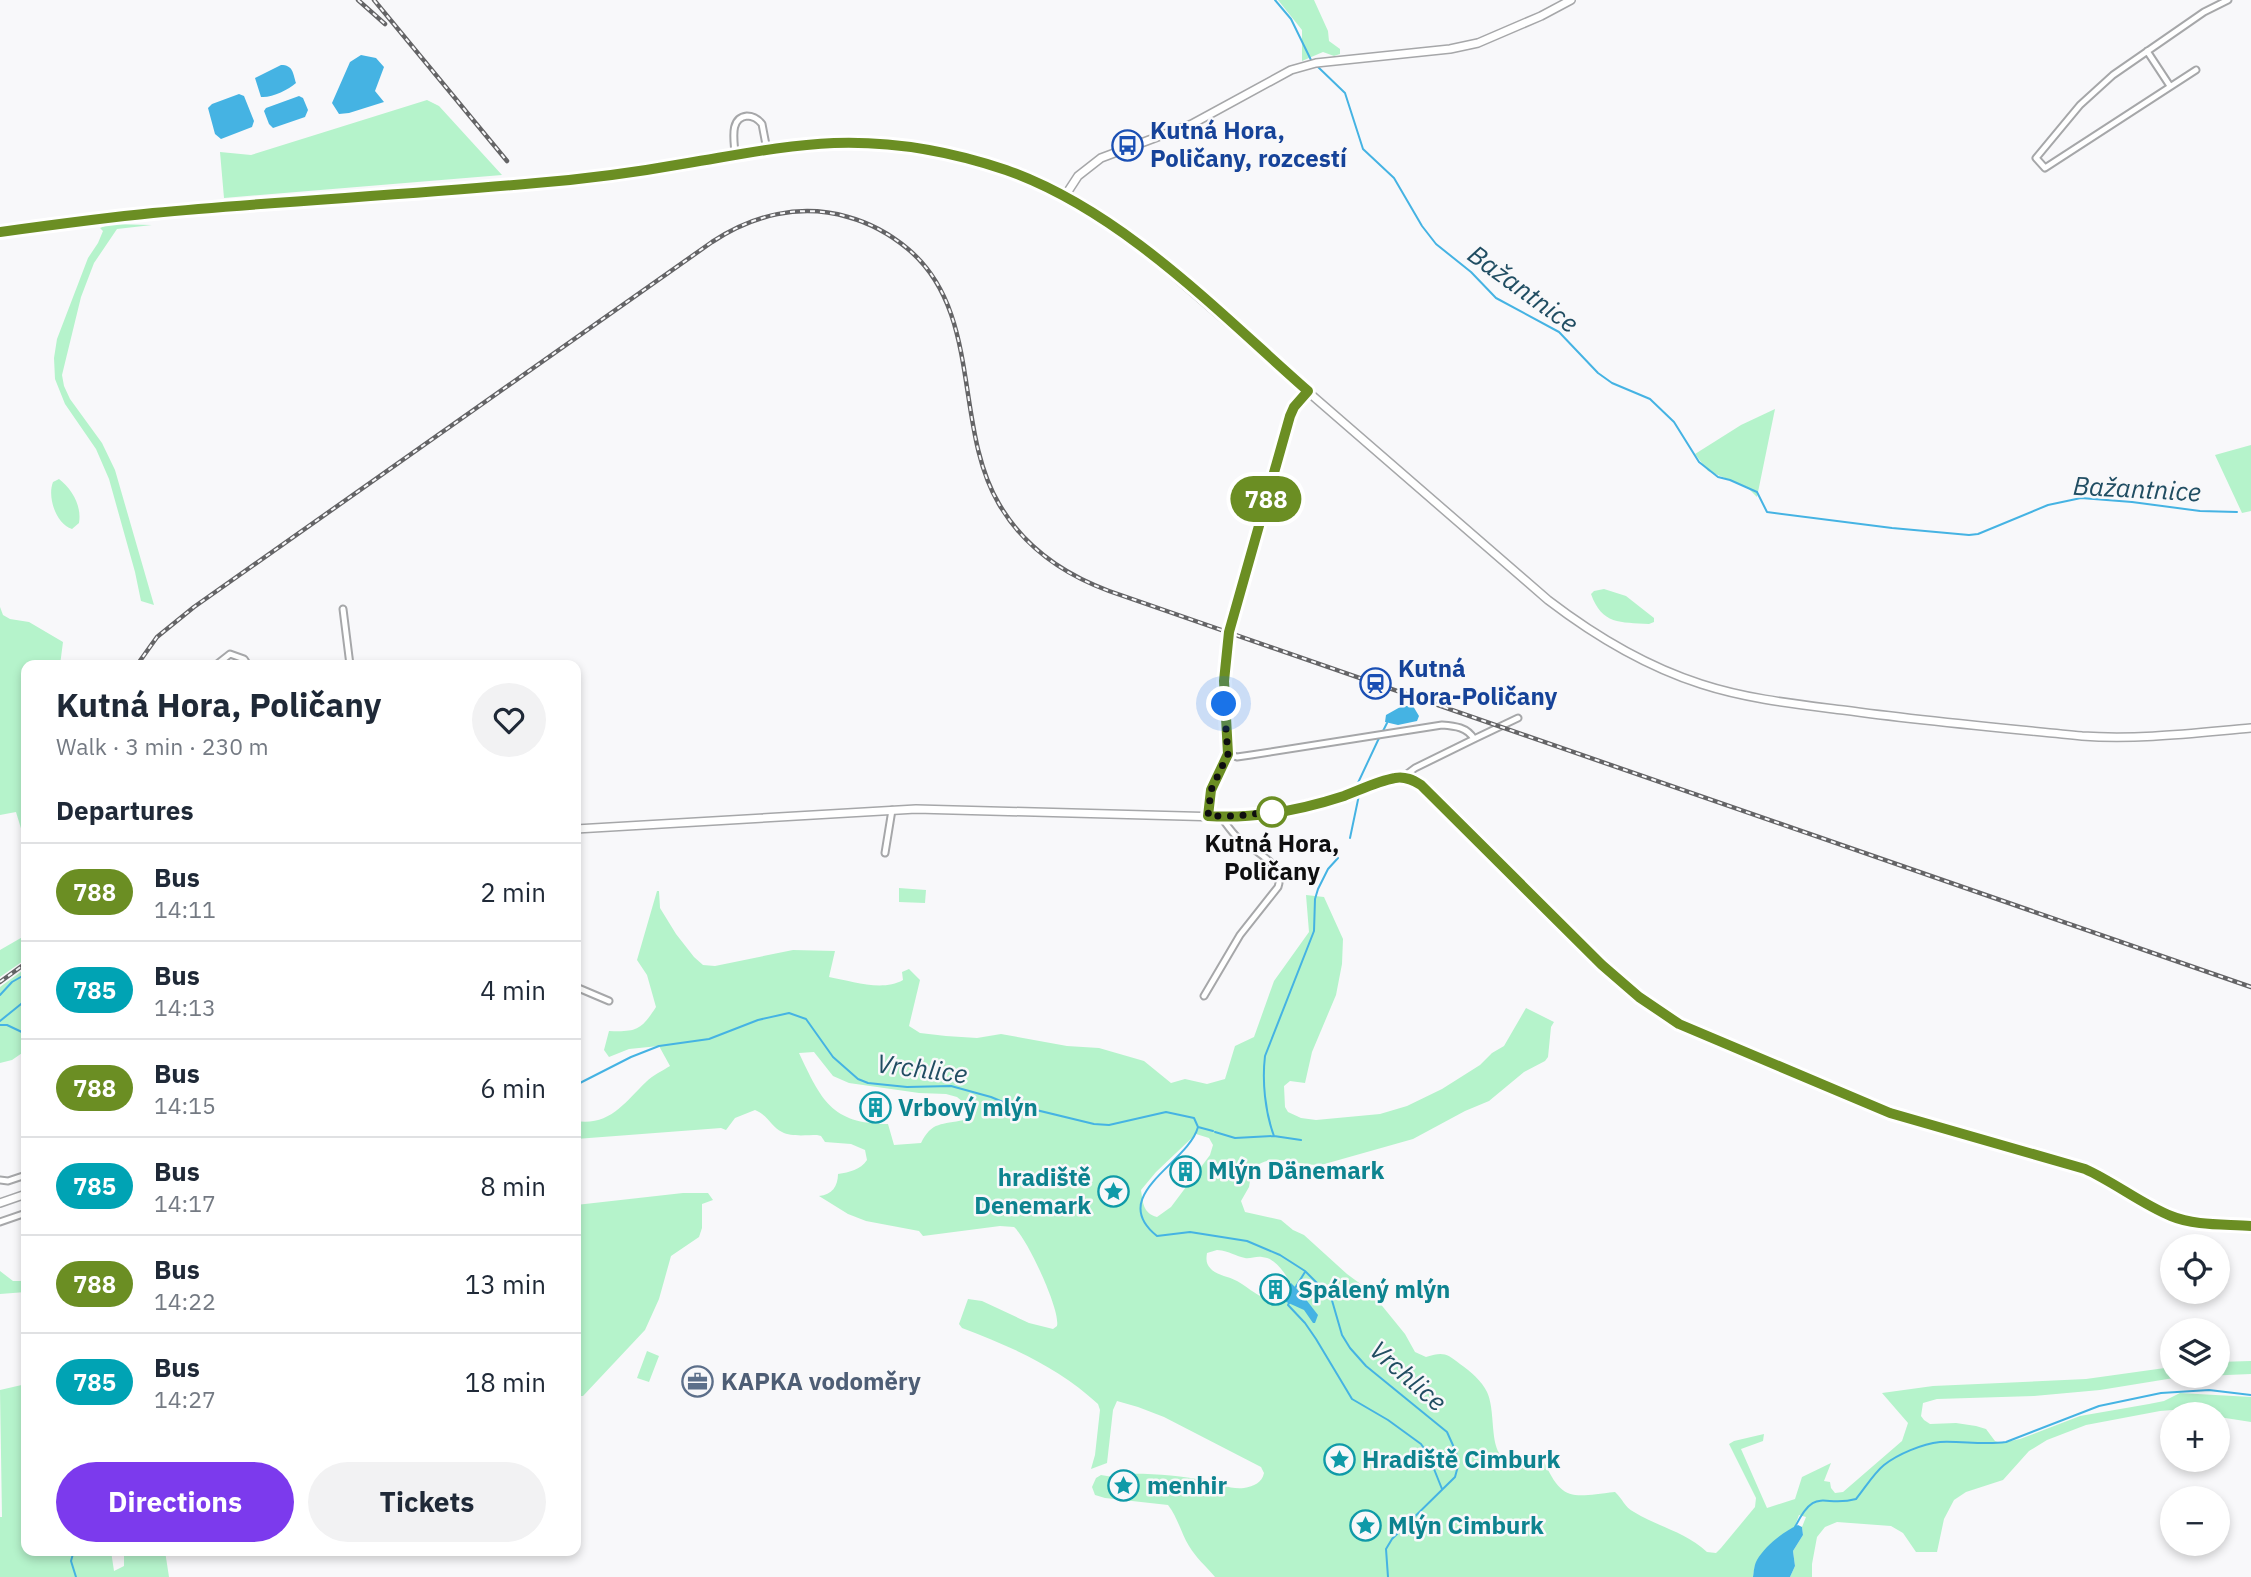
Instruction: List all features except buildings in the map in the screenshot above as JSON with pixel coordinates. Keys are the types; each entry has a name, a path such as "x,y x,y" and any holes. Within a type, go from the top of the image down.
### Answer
{"street":[{"path":"1065,197 1078,176 1101,158 1168,135 1203,119 1291,70 1316,63 1450,50 1478,43 1572,0"},
{"path":"2196,70 2045,167 2036,158 2097,88 2204,12 2228,0"},
{"path":"2147,51 2170,86"},
{"path":"735,156 734,128 738,120 745,117 753,117 762,124 767,150"},
{"path":"0,232 154,213 536,183 641,171 767,150 846,143 926,149 1008,171 1065,197 1105,220 1142,247 1534,588 1572,618 1632,656 1667,672 1736,694 1782,702 2082,736 2140,737 2251,727"},
{"path":"1208,816 1211,790 1228,754 1224,681 1229,632 1290,416 1308,391"},
{"path":"343,609 350,660"},
{"path":"222,660 230,654 245,660"},
{"path":"1403,777 1415,768 1518,718"},
{"path":"1228,754 1237,757 1442,725 1471,732 1474,739"},
{"path":"581,829 940,809 1221,817 1269,813 1313,805 1392,778 1403,777 1421,785 1602,965 1639,997 1679,1024 1890,1113 2085,1169 2170,1216 2187,1221 2251,1226"},
{"path":"885,853 892,810"},
{"path":"1204,996 1236,941 1280,881 1279,874 1270,863 1237,837 1221,817"},
{"path":"581,989 609,1001"},
{"path":"0,1180 8,1181 21,1177"},
{"path":"0,1203 21,1196"},
{"path":"0,1222 21,1215"}],"green space":[{"path":"1278,0 1314,0 1328,31 1329,41 1340,49 1340,54 1334,56 1323,52 1302,61 1302,30"},
{"path":"427,100 439,106 502,175 224,198 220,152 251,155"},
{"path":"110,224 152,225 117,229 94,263 81,297 62,375 70,399 102,443 115,470 154,605 141,601 109,479 96,449 65,404 55,379 57,339 88,258 103,231 100,228"},
{"path":"1775,409 1757,497 1747,487 1708,471 1695,454 1741,425"},
{"path":"2251,445 2251,511 2242,513 2215,455"},
{"path":"59,479 72,493 77,504 79,523 72,529 61,522 52,502 51,488 53,482"},
{"path":"1604,589 1626,596 1654,618 1654,622 1629,623 1607,617 1595,604 1591,594"},
{"path":"0,607 3,615 10,619 29,622 63,642 61,660 21,660 21,828 16,812 0,815"},
{"path":"899,888 926,890 925,903 899,902"},
{"path":"659,891 660,908 676,934 703,965 715,966 793,950 835,951 829,977 886,985 903,980 902,972 909,969 920,980 909,1026 920,1033 977,1038 1001,1034 1067,1046 1099,1048 1144,1061 1171,1083 1185,1079 1207,1084 1225,1079 1235,1046 1254,1037 1274,981 1309,932 1306,895 1324,897 1343,939 1342,964 1336,995 1312,1052 1305,1083 1290,1081 1284,1086 1285,1107 1288,1112 1301,1118 1316,1120 1380,1114 1407,1106 1442,1089 1504,1046 1526,1008 1554,1022 1545,1061 1524,1072 1489,1101 1413,1139 1321,1165 1276,1160 1260,1164 1252,1169 1249,1187 1241,1201 1245,1212 1281,1220 1304,1235 1370,1291 1405,1334 1415,1352 1426,1357 1441,1354 1448,1356 1475,1376 1487,1392 1496,1443 1507,1460 1519,1461 1537,1455 1542,1457 1562,1490 1578,1495 1615,1492 1631,1510 1690,1539 1707,1552 1716,1553 1755,1507 1756,1498 1729,1444 1764,1434 1763,1441 1741,1449 1767,1508 1795,1499 1802,1477 1831,1463 1824,1481 1830,1482 1835,1493 1843,1492 1902,1441 1908,1423 1882,1393 1933,1386 2086,1379 2160,1369 2160,1380 2100,1390 2034,1396 1937,1399 1923,1403 1921,1416 1930,1424 1956,1423 1986,1429 1995,1441 2001,1443 2020,1439 2080,1416 2164,1401 2180,1393 2251,1397 2251,1422 2230,1419 2230,1402 2160,1402 2160,1411 2086,1425 2047,1440 2029,1451 2003,1480 1966,1492 1954,1500 1944,1519 1937,1552 1916,1552 1903,1533 1891,1526 1837,1522 1825,1527 1817,1537 1812,1577 1790,1577 1795,1566 1793,1551 1803,1535 1802,1527 1806,1517 1799,1515 1795,1526 1764,1552 1755,1565 1753,1577 1215,1577 1186,1541 1168,1505 1105,1498 1095,1495 1092,1487 1096,1478 1101,1475 1119,1478 1120,1474 1141,1474 1186,1477 1244,1488 1259,1482 1264,1473 1261,1467 1164,1417 1117,1401 1113,1410 1107,1463 1091,1469 1100,1410 1098,1404 1051,1369 962,1328 959,1324 968,1299 982,1301 1029,1323 1053,1329 1057,1326 1054,1306 1042,1275 1027,1245 1014,1227 1000,1226 923,1236 919,1231 866,1221 848,1214 819,1196 833,1189 838,1174 854,1170 867,1160 865,1150 851,1144 825,1142 817,1135 786,1134 755,1110 735,1118 726,1130 721,1128 581,1139 581,1121 598,1120 616,1111 649,1080 670,1066 659,1046 629,1049 609,1057 604,1050 609,1031 637,1028 656,1007 647,975 637,960","holes":["814,1052 833,1076 849,1083 946,1094 957,1097 968,1106 969,1113 964,1120 934,1127 921,1143 894,1145 888,1124 853,1119 830,1106 814,1084 799,1053","1196,1134 1209,1138 1213,1145 1210,1155 1171,1207 1157,1217 1152,1215 1146,1210 1141,1190","1226,1251 1245,1258 1267,1258 1279,1267 1291,1283 1282,1303 1263,1297 1209,1267 1207,1253"]},
{"path":"21,938 21,962 0,977 0,950"},
{"path":"21,972 21,1054 0,1063 0,987"},
{"path":"683,1193 708,1193 713,1200 702,1204 702,1228 699,1237 671,1256 659,1299 645,1330 583,1396 581,1396 581,1204"},
{"path":"0,1271 13,1281 21,1281 21,1292 0,1294"},
{"path":"647,1351 659,1356 649,1382 637,1378"},
{"path":"2251,1361 2251,1374 2230,1375 2230,1362"},
{"path":"21,1385 21,1556 112,1556 114,1571 124,1566 124,1556 166,1556 169,1577 0,1577 0,1390"}],"water":[{"path":"361,55 376,58 384,67 375,91 384,102 339,114 332,103 350,62"},
{"path":"281,65 290,68 296,83 280,93 261,97 255,78"},
{"path":"239,94 244,96 254,121 252,127 221,139 215,134 208,108"},
{"path":"299,96 303,98 308,110 305,117 273,128 264,111 266,108"},
{"path":"1402,706 1413,706 1419,716 1417,721 1398,725 1385,722 1386,715"},
{"path":"1291,1283 1318,1315 1315,1323 1304,1310 1284,1301"},
{"path":"1798,1525 1802,1527 1803,1535 1793,1551 1795,1566 1790,1577 1753,1577 1756,1562 1765,1549"}],"waterway":[{"name":"Bažantnice","path":"1275,0 1291,19 1311,60"},
{"name":"Bažantnice","path":"1317,66 1345,93 1363,149 1394,178 1422,226 1436,244 1471,272 1496,298 1559,332 1598,373 1612,383 1650,399 1674,422 1699,462 1718,477 1757,492 1767,512 1969,535 1978,534 2048,505 2081,498 2200,511 2237,512"},
{"path":"1383,731 1387,723"},
{"path":"1357,785 1380,736"},
{"path":"1350,838 1359,795"},
{"path":"1215,1132 1235,1138 1274,1136 1265,1096 1265,1056 1314,931 1318,889 1328,869 1338,858"},
{"path":"0,995 21,977"},
{"name":"Vrchlice","path":"0,1021 21,1004"},
{"name":"Vrchlice","path":"581,1082 659,1046 709,1039 758,1020 789,1013 806,1019 833,1057 858,1079 868,1083 907,1087 951,1086 1003,1102 1094,1124 1109,1125 1166,1112 1194,1118 1198,1127 1191,1141 1145,1193 1140,1207 1144,1221 1157,1236 1190,1232 1247,1241 1280,1255 1305,1271 1331,1297 1342,1335 1350,1348 1366,1366 1447,1432 1456,1452 1458,1466 1455,1477 1392,1539 1386,1549 1388,1577"},
{"path":"0,1025 7,1025 21,1032"},
{"path":"1198,1127 1213,1131"},
{"path":"1274,1136 1301,1140"},
{"path":"1295,1288 1305,1272"},
{"path":"1289,1303 1316,1339 1352,1399 1421,1444 1428,1454 1442,1489"},
{"path":"1795,1527 1802,1514 1815,1502 1856,1499 1884,1465 1903,1453 1926,1445 1940,1442 2006,1442 2099,1406 2161,1393 2209,1390 2251,1395"},
{"path":"72,1556 71,1561 76,1577"}],"railway":[{"path":"358,0 385,24"},
{"path":"374,0 507,161"},
{"path":"141,660 157,637 194,607 712,242 744,225 777,214 812,211 830,213 856,219 887,234 908,249 932,275 947,304 958,337 976,440 985,473 999,504 1033,546 1076,576 1109,591 2251,987"},
{"path":"0,982 21,967"}],"bus line":[{"name":"788","path":"0,232 154,213 561,181 794,146 835,143 886,145 955,155 1008,171 1046,187 1093,212 1133,240 1308,391 1290,416 1229,632 1224,681 1228,754 1211,790 1208,816 1290,810 1340,797 1392,778 1413,780 1602,965 1639,997 1679,1024 1890,1113 2085,1169 2170,1216 2187,1221 2251,1226"}],"place":[{"name":"Kutná Hora, Poličany, rozcestí","path":"1127,145"},
{"name":"Kutná Hora-Poličany","path":"1375,683"},
{"name":"Kutná Hora, Poličany","path":"1272,812"},
{"name":"Vrbový mlýn","path":"875,1108"},
{"name":"Mlýn Dänemark","path":"1185,1171"},
{"name":"hradiště Denemark","path":"1114,1192"},
{"name":"Spálený mlýn","path":"1275,1290"},
{"name":"KAPKA vodoměry","path":"698,1382"},
{"name":"Hradiště Cimburk","path":"1339,1460"},
{"name":"menhir","path":"1124,1486"},
{"name":"Mlýn Cimburk","path":"1365,1526"}],"route":[{"path":"1224,704 1228,754 1211,790 1208,816 1272,812"}]}
